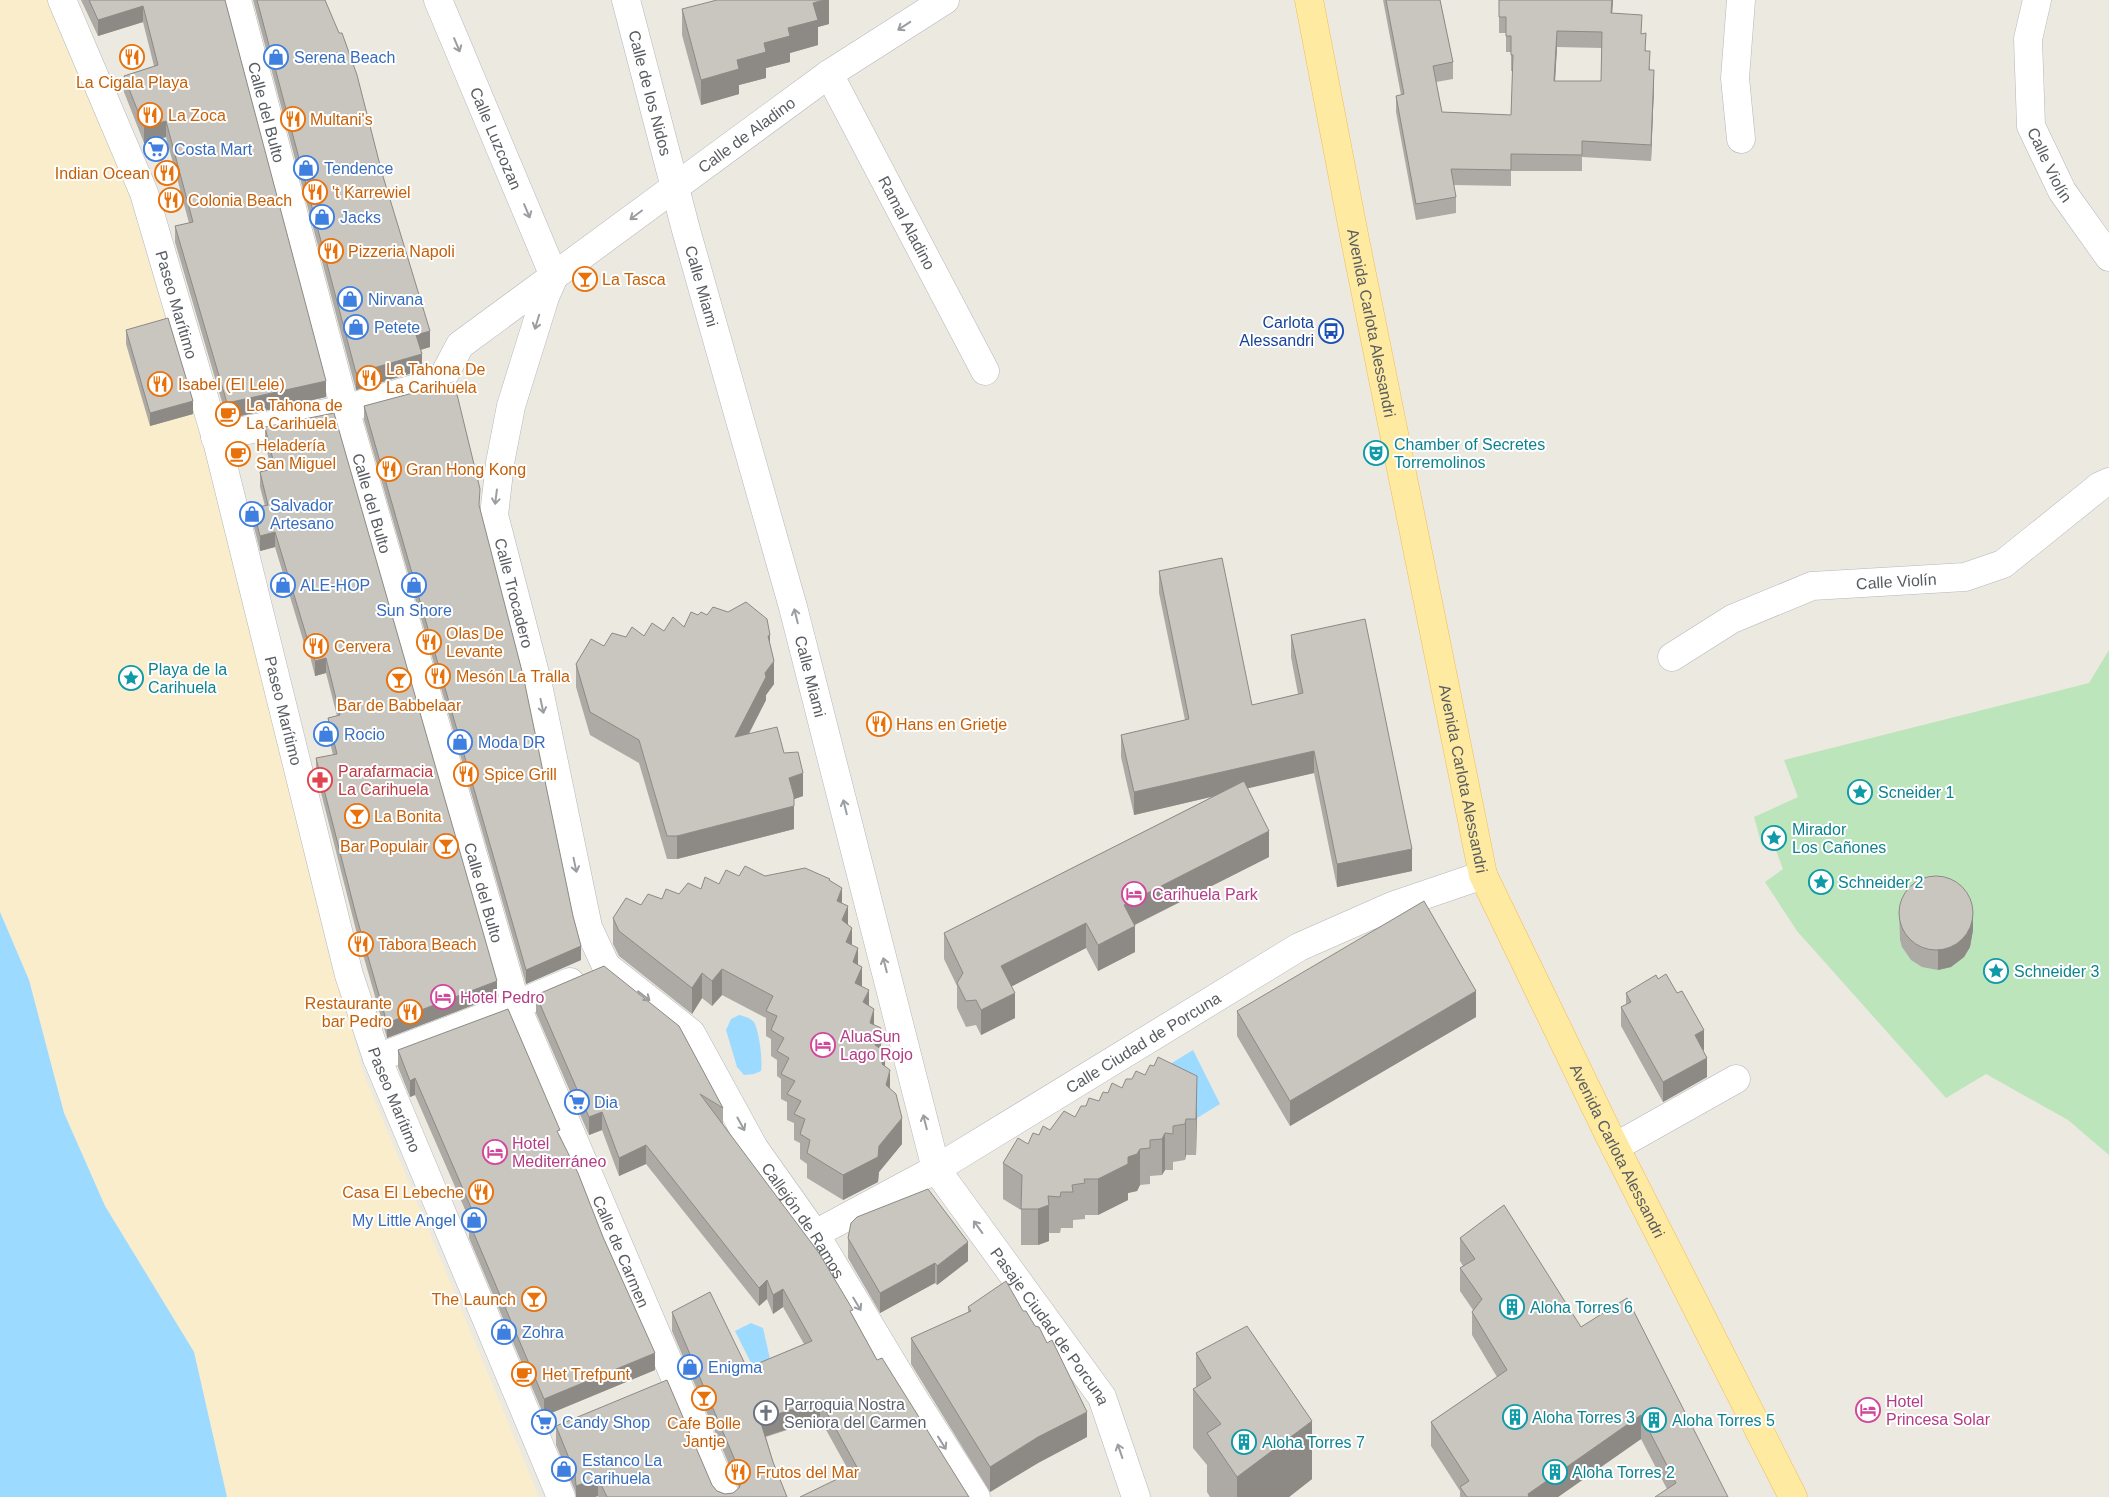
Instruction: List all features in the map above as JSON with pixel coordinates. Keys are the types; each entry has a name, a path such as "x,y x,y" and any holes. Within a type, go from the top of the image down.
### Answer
{"main road":[{"name":"Avenida Carlota Alessandri","path":"1309,0 1483,875 1615,1147 1793,1497"}],"street":[{"name":"Paseo Marítimo","path":"62,0 144,193 215,437 349,975 377,1058 561,1497"},
{"name":"Calle del Bulto","path":"237,0 345,409 516,1005"},
{"name":"Calle Luzcozan","path":"438,0 554,276"},
{"name":"Calle de los Nidos","path":"626,0 675,186"},
{"name":"Calle de Aladino","path":"215,437 345,409 441,382 460,345 829,74 944,0"},
{"path":"1741,0 1735,78 1741,139"},
{"name":"Calle Violín","path":"2037,0 2028,39 2031,126 2062,191 2109,257"},
{"name":"Ramal Aladino","path":"829,74 985,371"},
{"name":"Calle Miami","path":"675,186 793,606 936,1170"},
{"name":"Calle Trocadero","path":"554,276 545,297 511,406 500,463 494,515 538,685 588,927 606,966"},
{"name":"Calle Violín","path":"1672,657 1732,619 1812,586 1965,577 2003,564 2100,486 2109,482"},
{"name":"Calle Ciudad de Porcuna","path":"815,1234 936,1170 1299,947 1392,906 1483,875"},
{"path":"377,1058 516,1005 606,966"},
{"name":"Callejón de Ramos","path":"606,966 691,1033 754,1148 815,1234 909,1391 976,1497"},
{"name":"Calle de Carmen","path":"516,1005 726,1497"},
{"path":"1615,1147 1736,1079"},
{"name":"Pasaje Ciudad de Porcuna","path":"936,1170 1102,1397 1136,1497"},
{"path":"650,1389 676,1378"},
{"path":"536,1436 562,1425"}],"green space":[{"path":"2109,650 2109,1155 2068,1120 1986,1074 1946,1098 1797,931 1765,882 1783,869 1772,840 1762,846 1754,817 1798,797 1784,760 2089,683"}],"sand":[{"name":"Playa de la Carihuela","path":"0,0 49,0 103,108 203,444 363,1072 539,1497 227,1497 194,1352 105,1206 64,1113 29,980 0,912"}],"water":[{"path":"0,912 29,980 64,1113 105,1206 194,1352 227,1497 0,1497"},
{"path":"739,1015 751,1019 757,1032 760,1046 761,1071 754,1074 744,1075 737,1067 726,1030 731,1019"},
{"path":"1193,1050 1220,1104 1197,1118 1190,1106 1149,1077"},
{"path":"751,1323 763,1328 770,1359 753,1367 735,1331"}],"building":[{"path":"89,0 225,0 326,381 227,403 175,226 193,222 166,121 144,127 124,76 158,65 143,6 98,20"},
{"path":"257,0 325,0 339,33 342,33 357,75 382,173 430,331 416,335 422,354 356,373"},
{"path":"717,0 824,0 813,3 818,20 788,28 790,36 764,43 766,52 737,60 739,69 701,80 682,9"},
{"path":"1386,0 1440,0 1453,62 1433,66 1442,112 1511,115 1513,55 1511,55 1511,36 1506,36 1506,17 1499,17 1499,0 1612,0 1611,13 1642,15 1641,34 1646,33 1645,51 1650,51 1649,70 1654,70 1651,145 1582,141 1582,155 1511,154 1511,170 1451,169 1456,197 1416,204 1396,96 1404,94","holes":["1557,31 1602,32 1601,81 1554,81"]},
{"name":"Isabel (El Lele)","path":"168,318 193,401 150,413 126,330"},
{"path":"454,382 480,489 479,505 523,675 573,916 581,946 526,970 364,406"},
{"path":"334,413 497,981 387,1023 356,915 316,758 337,754 328,718 340,715 326,658 315,661 275,532 260,536 253,508 268,505 260,472 275,468 265,427"},
{"path":"1222,558 1252,705 1303,693 1291,635 1365,619 1412,849 1337,864 1314,751 1134,792 1121,735 1189,719 1159,571"},
{"path":"746,602 767,619 770,635 768,636 774,661 765,673 766,677 735,737 777,727 784,753 798,752 803,773 789,778 794,796 794,806 677,836 667,836 639,740 590,712 576,664 591,639 604,646 612,633 626,637 632,627 644,636 652,623 664,631 673,617 684,627 691,612 698,615 701,612 707,615 713,607 728,612"},
{"name":"Carihuela Park","path":"1244,781 1269,831 1124,905 1135,926 1098,945 1086,923 1001,966 1015,993 981,1010 976,1000 966,1001 957,983 963,973 944,933"},
{"name":"AluaSun Lago Rojo","path":"745,866 765,876 805,868 830,879 842,888 837,901 848,906 842,920 852,928 846,942 858,948 853,962 862,967 855,983 869,990 863,1002 874,1009 870,1023 881,1028 875,1045 885,1052 882,1064 890,1070 886,1085 896,1094 902,1118 879,1146 878,1157 843,1175 807,1153 810,1140 800,1134 805,1119 794,1114 801,1101 787,1094 795,1081 781,1074 789,1058 777,1051 784,1038 771,1030 777,1016 766,1011 773,996 722,969 712,981 702,973 692,988 619,931 613,918 626,898 641,905 648,894 662,899 666,889 679,894 688,883 701,889 705,877 719,884 726,870 739,876"},
{"path":"1936,876 1950,879 1962,887 1970,899 1973,913 1970,927 1962,939 1950,947 1936,950 1922,947 1910,939 1902,927 1899,913 1902,899 1910,887 1922,879"},
{"path":"1424,901 1476,991 1290,1101 1237,1011"},
{"path":"604,966 679,1026 723,1108 700,1094 819,1253 853,1310 850,1311 877,1360 882,1358 969,1497 800,1497 858,1469 820,1400 760,1420 773,1462 787,1497 607,1497 598,1478 576,1486 575,1473 556,1426 667,1380 712,1485 717,1491 725,1494 733,1493 739,1488 742,1480 740,1472 672,1312 710,1292 747,1368 812,1341 783,1289 773,1295 767,1280 759,1288 646,1145 619,1158 602,1112 589,1117 536,995"},
{"path":"1666,974 1677,993 1682,991 1704,1030 1695,1035 1707,1058 1663,1082 1621,1007 1631,1002 1626,993 1656,975 1658,979"},
{"path":"508,1009 560,1130 557,1131 578,1173 603,1237 655,1353 544,1399 469,1222 476,1219 415,1078 410,1081 398,1050"},
{"path":"1158,1057 1197,1076 1196,1119 1186,1119 1185,1124 1173,1126 1173,1134 1165,1133 1162,1139 1150,1140 1150,1148 1140,1149 1137,1154 1128,1157 1128,1164 1098,1179 1084,1179 1085,1183 1072,1185 1073,1192 1061,1192 1060,1197 1048,1196 1049,1205 1038,1209 1021,1209 1022,1175 1003,1163 1018,1138 1028,1144 1033,1133 1039,1135 1043,1126 1050,1130 1064,1111 1075,1117 1081,1106 1086,1106 1089,1098 1099,1101 1103,1092 1108,1093 1112,1083 1122,1088 1126,1079 1132,1079 1136,1071 1145,1075 1150,1065 1154,1066"},
{"path":"928,1189 968,1242 937,1266 935,1263 880,1293 848,1238 851,1223 857,1217"},
{"path":"1504,1205 1581,1327 1627,1298 1728,1497 1655,1497 1676,1483 1641,1415 1528,1494 1529,1497 1467,1497 1460,1487 1469,1481 1431,1422 1507,1370 1472,1312 1482,1299 1460,1268 1475,1259 1460,1238"},
{"path":"1006,1281 1023,1311 1026,1311 1035,1326 1039,1327 1047,1343 1052,1340 1087,1412 1038,1437 990,1467 911,1338 971,1311 968,1307"},
{"path":"1247,1326 1312,1421 1237,1477 1207,1433 1221,1424 1193,1389 1211,1378 1196,1353"}],"place":[{"name":"La Cigala Playa","path":"132,57"},
{"name":"Serena Beach","path":"276,57"},
{"name":"La Zoca","path":"150,115"},
{"name":"Multani's","path":"293,119"},
{"name":"Costa Mart","path":"156,149"},
{"name":"Tendence","path":"306,168"},
{"name":"Indian Ocean","path":"167,173"},
{"name":"'t Karrewiel","path":"315,192"},
{"name":"Colonia Beach","path":"171,200"},
{"name":"Jacks","path":"322,217"},
{"name":"Pizzeria Napoli","path":"331,251"},
{"name":"La Tasca","path":"585,279"},
{"name":"Nirvana","path":"350,299"},
{"name":"Petete","path":"356,327"},
{"name":"Carlota Alessandri","path":"1331,331"},
{"name":"La Tahona De La Carihuela","path":"369,378"},
{"name":"Isabel (El Lele)","path":"160,384"},
{"name":"La Tahona de La Carihuela","path":"228,414"},
{"name":"Chamber of Secretes Torremolinos","path":"1376,453"},
{"name":"Heladería San Miguel","path":"238,454"},
{"name":"Gran Hong Kong","path":"389,469"},
{"name":"Salvador Artesano","path":"252,514"},
{"name":"ALE-HOP","path":"283,585"},
{"name":"Sun Shore","path":"414,585"},
{"name":"Olas De Levante","path":"429,642"},
{"name":"Cervera","path":"316,646"},
{"name":"Mesón La Tralla","path":"438,676"},
{"name":"Playa de la Carihuela","path":"131,678"},
{"name":"Bar de Babbelaar","path":"399,680"},
{"name":"Hans en Grietje","path":"879,724"},
{"name":"Rocio","path":"326,734"},
{"name":"Moda DR","path":"460,742"},
{"name":"Spice Grill","path":"466,774"},
{"name":"Parafarmacia La Carihuela","path":"320,780"},
{"name":"Scneider 1","path":"1860,792"},
{"name":"La Bonita","path":"357,816"},
{"name":"Mirador Los Cañones","path":"1774,838"},
{"name":"Bar Populair","path":"446,846"},
{"name":"Schneider 2","path":"1821,882"},
{"name":"Carihuela Park","path":"1134,894"},
{"name":"Tabora Beach","path":"361,944"},
{"name":"Schneider 3","path":"1996,971"},
{"name":"Hotel Pedro","path":"443,997"},
{"name":"Restaurante bar Pedro","path":"410,1012"},
{"name":"AluaSun Lago Rojo","path":"823,1045"},
{"name":"Dia","path":"577,1102"},
{"name":"Hotel Mediterráneo","path":"495,1152"},
{"name":"Casa El Lebeche","path":"481,1192"},
{"name":"My Little Angel","path":"474,1220"},
{"name":"The Launch","path":"534,1299"},
{"name":"Aloha Torres 6","path":"1512,1307"},
{"name":"Zohra","path":"504,1332"},
{"name":"Enigma","path":"690,1367"},
{"name":"Het Trefpunt","path":"524,1374"},
{"name":"Cafe Bolle Jantje","path":"704,1398"},
{"name":"Hotel Princesa Solar","path":"1868,1410"},
{"name":"Parroquia Nostra Seniora del Carmen","path":"766,1413"},
{"name":"Aloha Torres 3","path":"1515,1417"},
{"name":"Aloha Torres 5","path":"1654,1420"},
{"name":"Candy Shop","path":"544,1422"},
{"name":"Aloha Torres 7","path":"1244,1442"},
{"name":"Estanco La Carihuela","path":"564,1469"},
{"name":"Frutos del Mar","path":"738,1472"},
{"name":"Aloha Torres 2","path":"1555,1472"}]}
